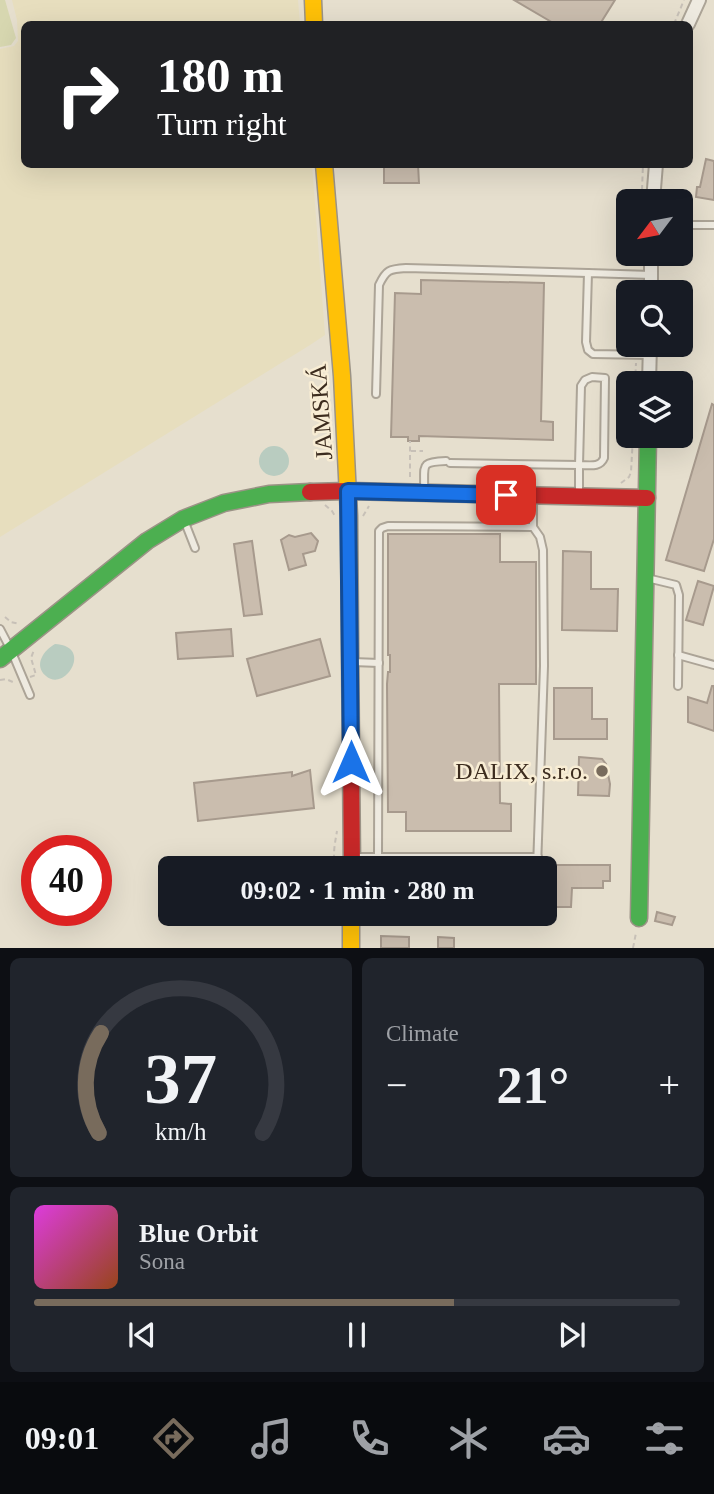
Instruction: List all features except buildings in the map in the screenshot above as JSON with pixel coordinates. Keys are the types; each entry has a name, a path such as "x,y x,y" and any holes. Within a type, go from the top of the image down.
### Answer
{"street":[{"path":"313,0 314,21"},
{"path":"689,21 699,0"},
{"name":"JAMSKÁ","path":"324,168 342,376 348,491 352,856"},
{"path":"654,189 656,168"},
{"path":"651,266 651,280"},
{"path":"639,918 648,448"},
{"path":"6,654 147,541 183,519 224,503 269,494 348,491 647,498"},
{"path":"351,926 351,948"}],"lane":[{"path":"693,225 714,225"},
{"path":"376,394 379,285 383,275 391,269 651,275"},
{"path":"588,273 588,350 593,354 616,353"},
{"path":"424,493 424,468 429,461 579,465 596,466 603,462 605,378 588,378 581,386 579,465 579,496"},
{"path":"533,495 533,527 540,537 543,550 544,666 538,856"},
{"path":"183,519 195,548"},
{"path":"378,856 378,535 382,528 388,526 533,527"},
{"path":"645,578 676,585 679,595 678,686"},
{"path":"0,629 6,654 25,680 30,695"},
{"path":"678,655 714,665"},
{"path":"351,662 379,663"}],"path":[{"path":"675,21 684,0"},
{"path":"642,189 643,168"},
{"path":"410,441 410,482"},
{"path":"620,484 631,472 632,448"},
{"path":"410,451 424,451"},
{"path":"318,503 332,510 336,517"},
{"path":"361,525 364,513 372,504"},
{"path":"0,680 14,684 36,675 31,659 34,649"},
{"path":"633,948 639,918"}],"shaded area":[{"path":"12,0 298,0 300,21 21,21 21,168 312,168 325,335 0,537 0,49 14,46 18,41"},
{"path":"274,446 285,450 289,461 285,472 274,476 263,472 259,461 263,450"},
{"path":"55,644 67,647 73,652 74,659 67,674 53,680 42,672 40,663 47,650"}],"green space":[{"path":"0,0 5,0 16,38 11,45 0,47"}],"traffic: fast":[{"path":"639,918 648,448"},
{"path":"0,659 147,541 183,519 224,503 269,494 310,492"}],"traffic: slow":[{"path":"313,0 314,21"},
{"path":"324,168 342,376 349,516 351,761"},
{"path":"351,926 351,948"}],"traffic: jam":[{"path":"310,492 647,498"},
{"path":"351,761 352,856"}],"place":[{"name":"DALIX, s.r.o.","path":"602,771"}],"route":[{"path":"351,762 348,491 506,495"}]}
